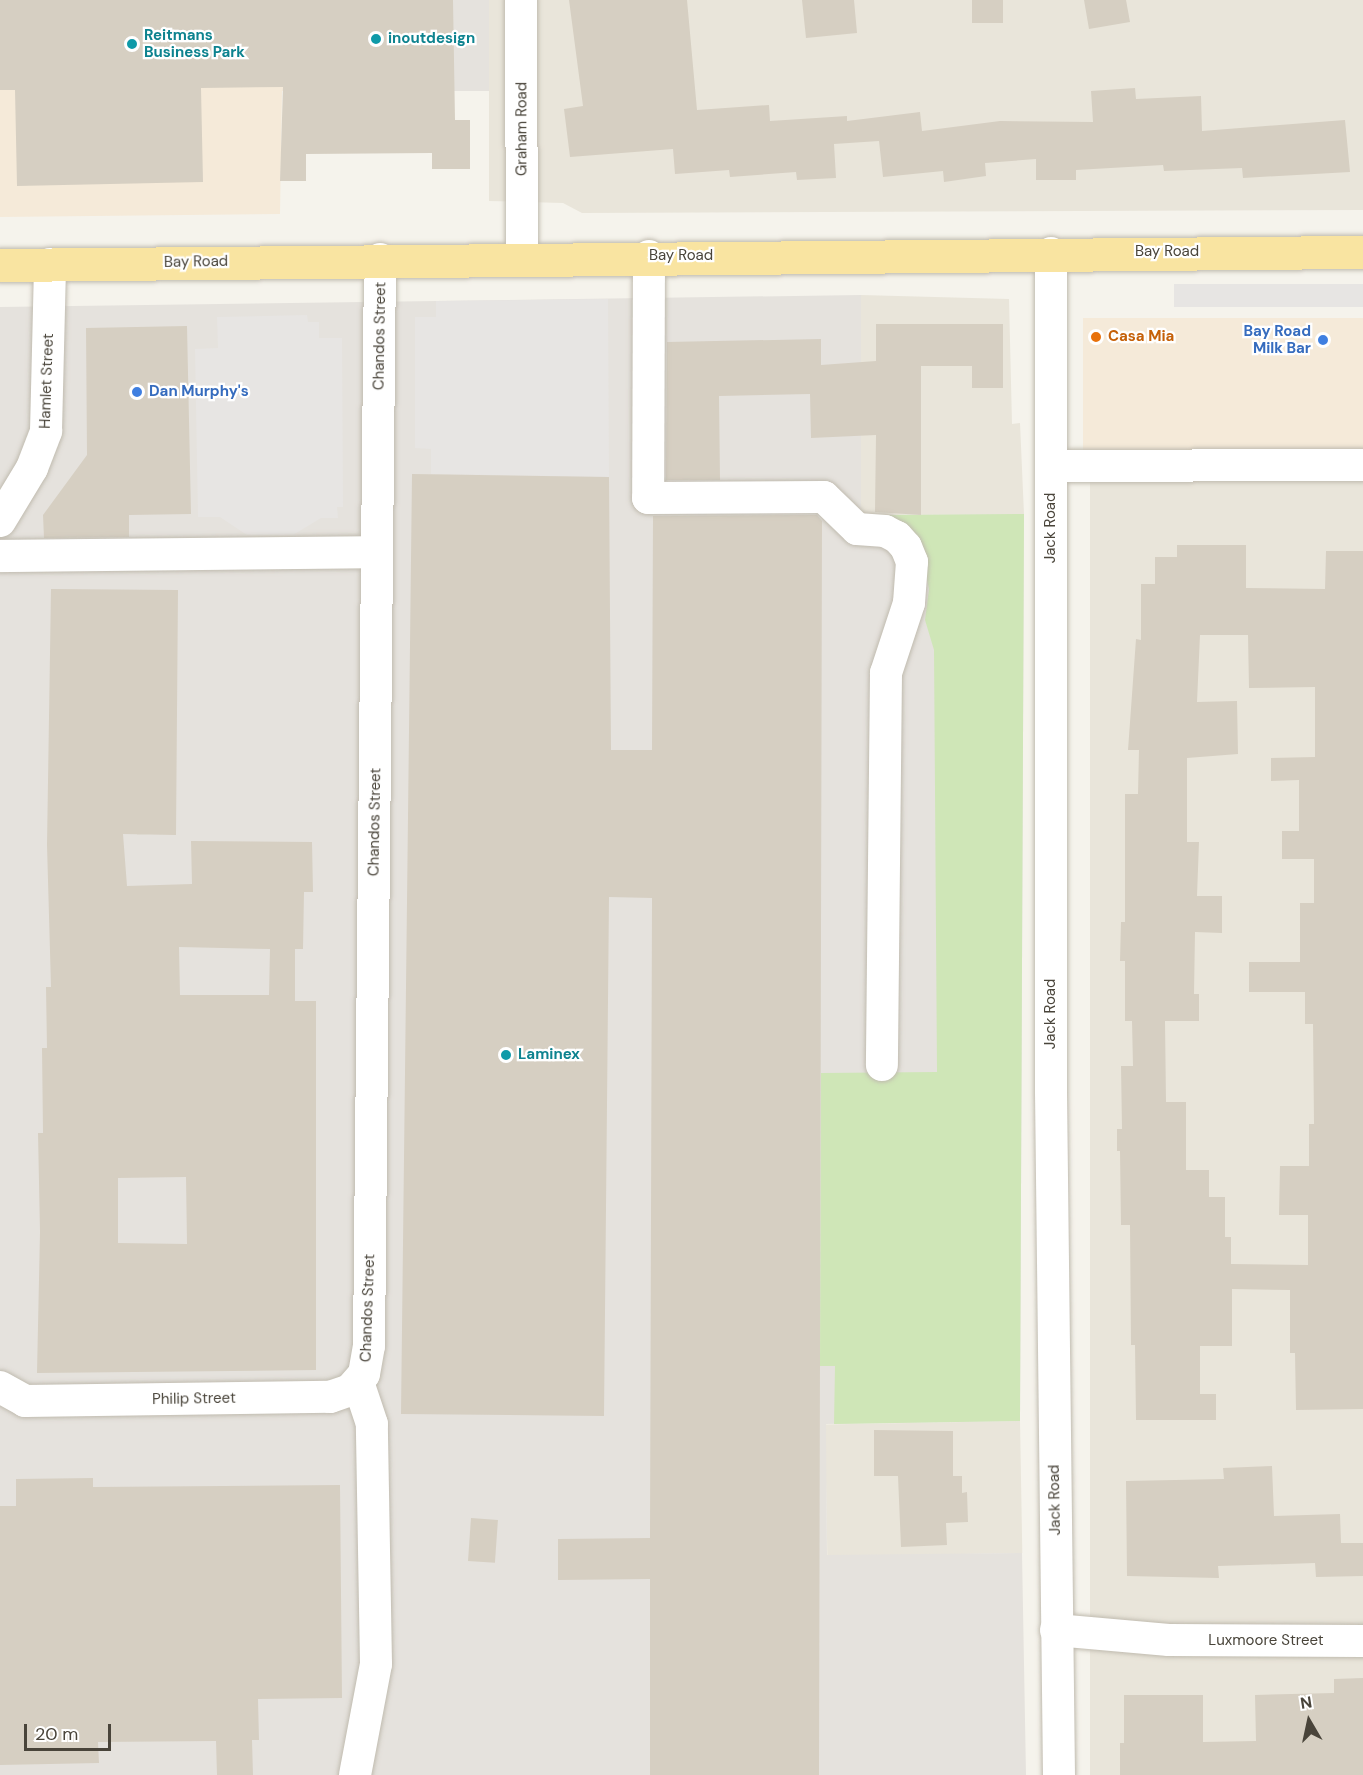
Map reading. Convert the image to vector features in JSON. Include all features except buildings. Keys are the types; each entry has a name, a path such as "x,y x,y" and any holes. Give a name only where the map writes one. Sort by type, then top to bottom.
{"main road":[{"name":"Bay Road","path":"0,265 522,257 1363,252"}],"street":[{"name":"Graham Road","path":"521,0 522,257"},
{"name":"Jack Road","path":"1051,253 1056,1640 1059,1775"},
{"path":"649,256 648,498 824,497 857,529 885,531 897,537 906,547 912,562 909,603 886,673 882,1065"},
{"name":"Chandos Street","path":"358,1382 369,1346 380,260"},
{"name":"Hamlet Street","path":"0,521 32,468 46,431 50,264"},
{"path":"1051,466 1363,465"},
{"path":"0,556 377,552"},
{"path":"355,1775 376,1664 372,1424 358,1382"},
{"name":"Philip Street","path":"13,1394 330,1397 358,1382"},
{"name":"Luxmoore Street","path":"1056,1640 1363,1641"}],"shaded area":[{"path":"0,0 308,91 282,91 280,214 0,217"},
{"name":"inoutdesign","path":"304,0 489,0 489,91 304,91"},
{"path":"489,0 1363,0 1363,210 582,213 563,203 489,201"},
{"path":"1174,284 1363,284 1363,307 1174,307"},
{"path":"861,295 1009,299 1012,424 1020,423 1024,514 860,515"},
{"path":"861,295 861,515 1024,514 1020,1421 826,1424 827,1555 1022,1553 1026,1775 0,1775 0,307"},
{"path":"608,299 609,477 431,474 431,449 415,448 415,317 436,317 436,301"},
{"path":"307,315 308,322 319,322 319,338 342,338 343,507 337,507 338,518 321,518 293,535 247,535 220,517 198,517 195,349 218,348 217,317"},
{"path":"1083,318 1363,318 1363,461 1083,461"},
{"path":"1090,477 1363,477 1363,1775 1090,1775"},
{"path":"1020,1421 1022,1553 827,1556 825,1424"}],"green space":[{"path":"1024,514 1020,1421 834,1424 835,1366 820,1366 821,1073 937,1072 934,650 925,620 929,589 919,543 910,528 881,515"}],"place":[{"name":"inoutdesign","path":"376,39"},
{"name":"Reitmans Business Park","path":"132,44"},
{"name":"Casa Mia","path":"1096,337"},
{"name":"Bay Road Milk Bar","path":"1323,340"},
{"name":"Dan Murphy's","path":"137,392"},
{"name":"Laminex","path":"506,1055"}]}
